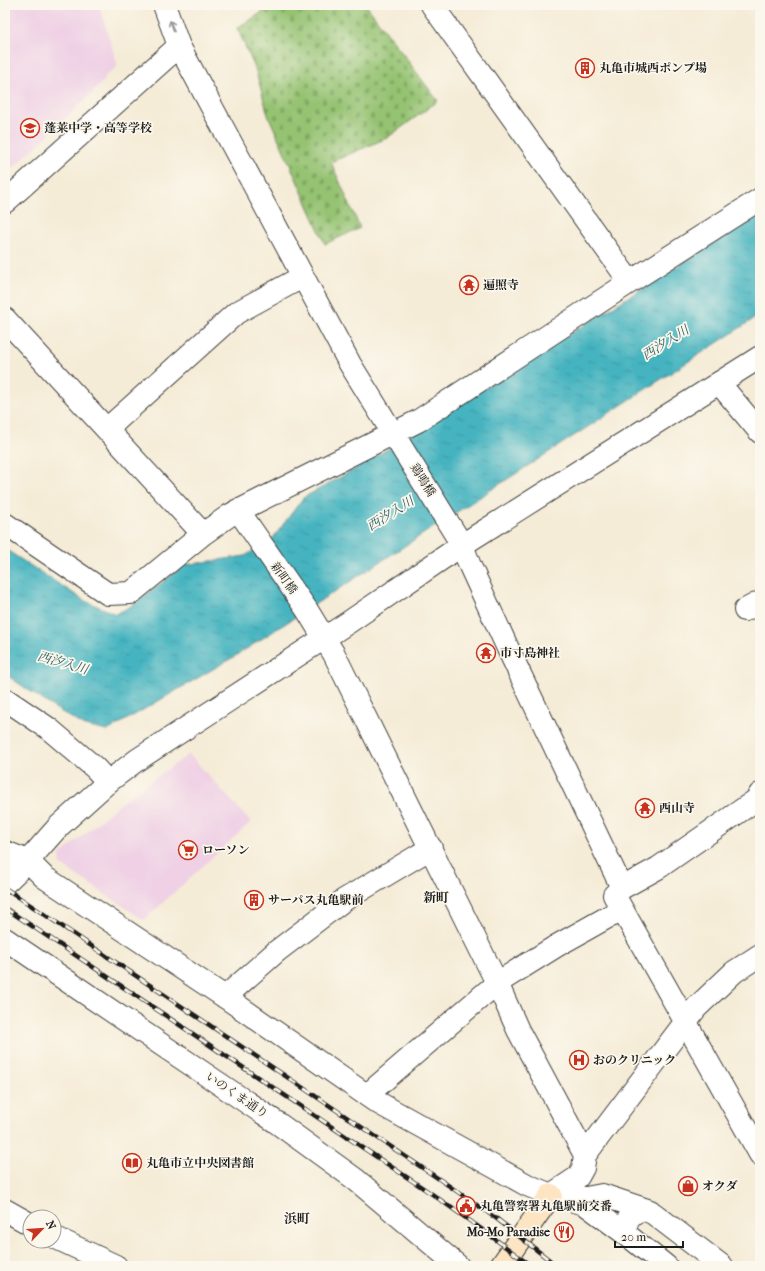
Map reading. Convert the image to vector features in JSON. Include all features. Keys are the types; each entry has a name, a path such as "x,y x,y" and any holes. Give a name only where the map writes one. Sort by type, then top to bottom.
{"main road":[{"path":"501,1266 551,1195"}],"street":[{"name":"鶏鳴橋","path":"164,5 179,46 350,364 457,536 510,653 622,888"},
{"path":"432,5 630,282"},
{"path":"5,202 179,46"},
{"path":"5,524 108,594 131,593 203,534 238,510 418,421 760,199"},
{"path":"107,429 236,313 302,277"},
{"path":"5,319 203,534"},
{"path":"5,883 28,861 58,827 108,782 137,760 324,638 457,536 719,383 760,357"},
{"path":"719,383 760,432"},
{"name":"新町橋","path":"238,510 261,546 307,610 334,654 497,982 518,1030 584,1155"},
{"path":"5,699 48,728 95,768 108,782"},
{"path":"760,794 756,800 658,868 622,888 614,895 760,1154"},
{"path":"225,997 277,951 344,900 431,848"},
{"path":"5,852 28,861 44,877 225,997 367,1096 527,1185 551,1195 584,1204 666,1266"},
{"path":"367,1096 497,982 558,945 608,917 623,911"},
{"name":"いのくま通り","path":"5,939 270,1117 355,1179 458,1266"},
{"path":"551,1195 578,1177 583,1168 584,1155 696,1008 734,972 760,955"},
{"path":"551,1195 586,1198 602,1196 650,1211 722,1266"},
{"path":"5,1210 22,1220"},
{"path":"627,1236 625,1229 630,1216 643,1210 650,1211"},
{"path":"62,1241 116,1266"}],"shaded area":[{"name":"蓬莱中学・高等学校","path":"5,5 99,5 118,66 104,77 105,80 5,176"},
{"path":"189,754 251,822 144,920 61,865 60,855 122,802"}],"green space":[{"path":"274,5 366,5 438,101 387,138 331,162 360,228 325,244 268,115 255,68 237,28"}],"water":[{"name":"西汐入川","path":"760,214 760,315 237,655 107,731 85,726 50,705 5,674 5,549 85,601 116,614 131,606 185,565 245,556 273,538 303,498 367,462"}],"railway":[{"path":"5,888 442,1181 497,1219 557,1266"},
{"path":"5,908 432,1194 531,1266"}],"place":[{"name":"丸亀市城西ポンプ場","path":"585,68"},
{"name":"蓬莱中学・高等学校","path":"30,128"},
{"name":"遍照寺","path":"469,285"},
{"name":"市寸島神社","path":"486,653"},
{"name":"西山寺","path":"645,808"},
{"name":"ローソン","path":"188,850"},
{"name":"サーパス丸亀駅前","path":"254,900"},
{"name":"おのクリニック","path":"579,1060"},
{"name":"丸亀市立中央図書館","path":"132,1163"},
{"name":"オクダ","path":"688,1186"},
{"name":"丸亀警察署丸亀駅前交番","path":"466,1206"},
{"name":"Mo-Mo Paradise","path":"564,1232"}],"district":[{"name":"新町","path":"436,897"},
{"name":"浜町","path":"297,1218"}]}
